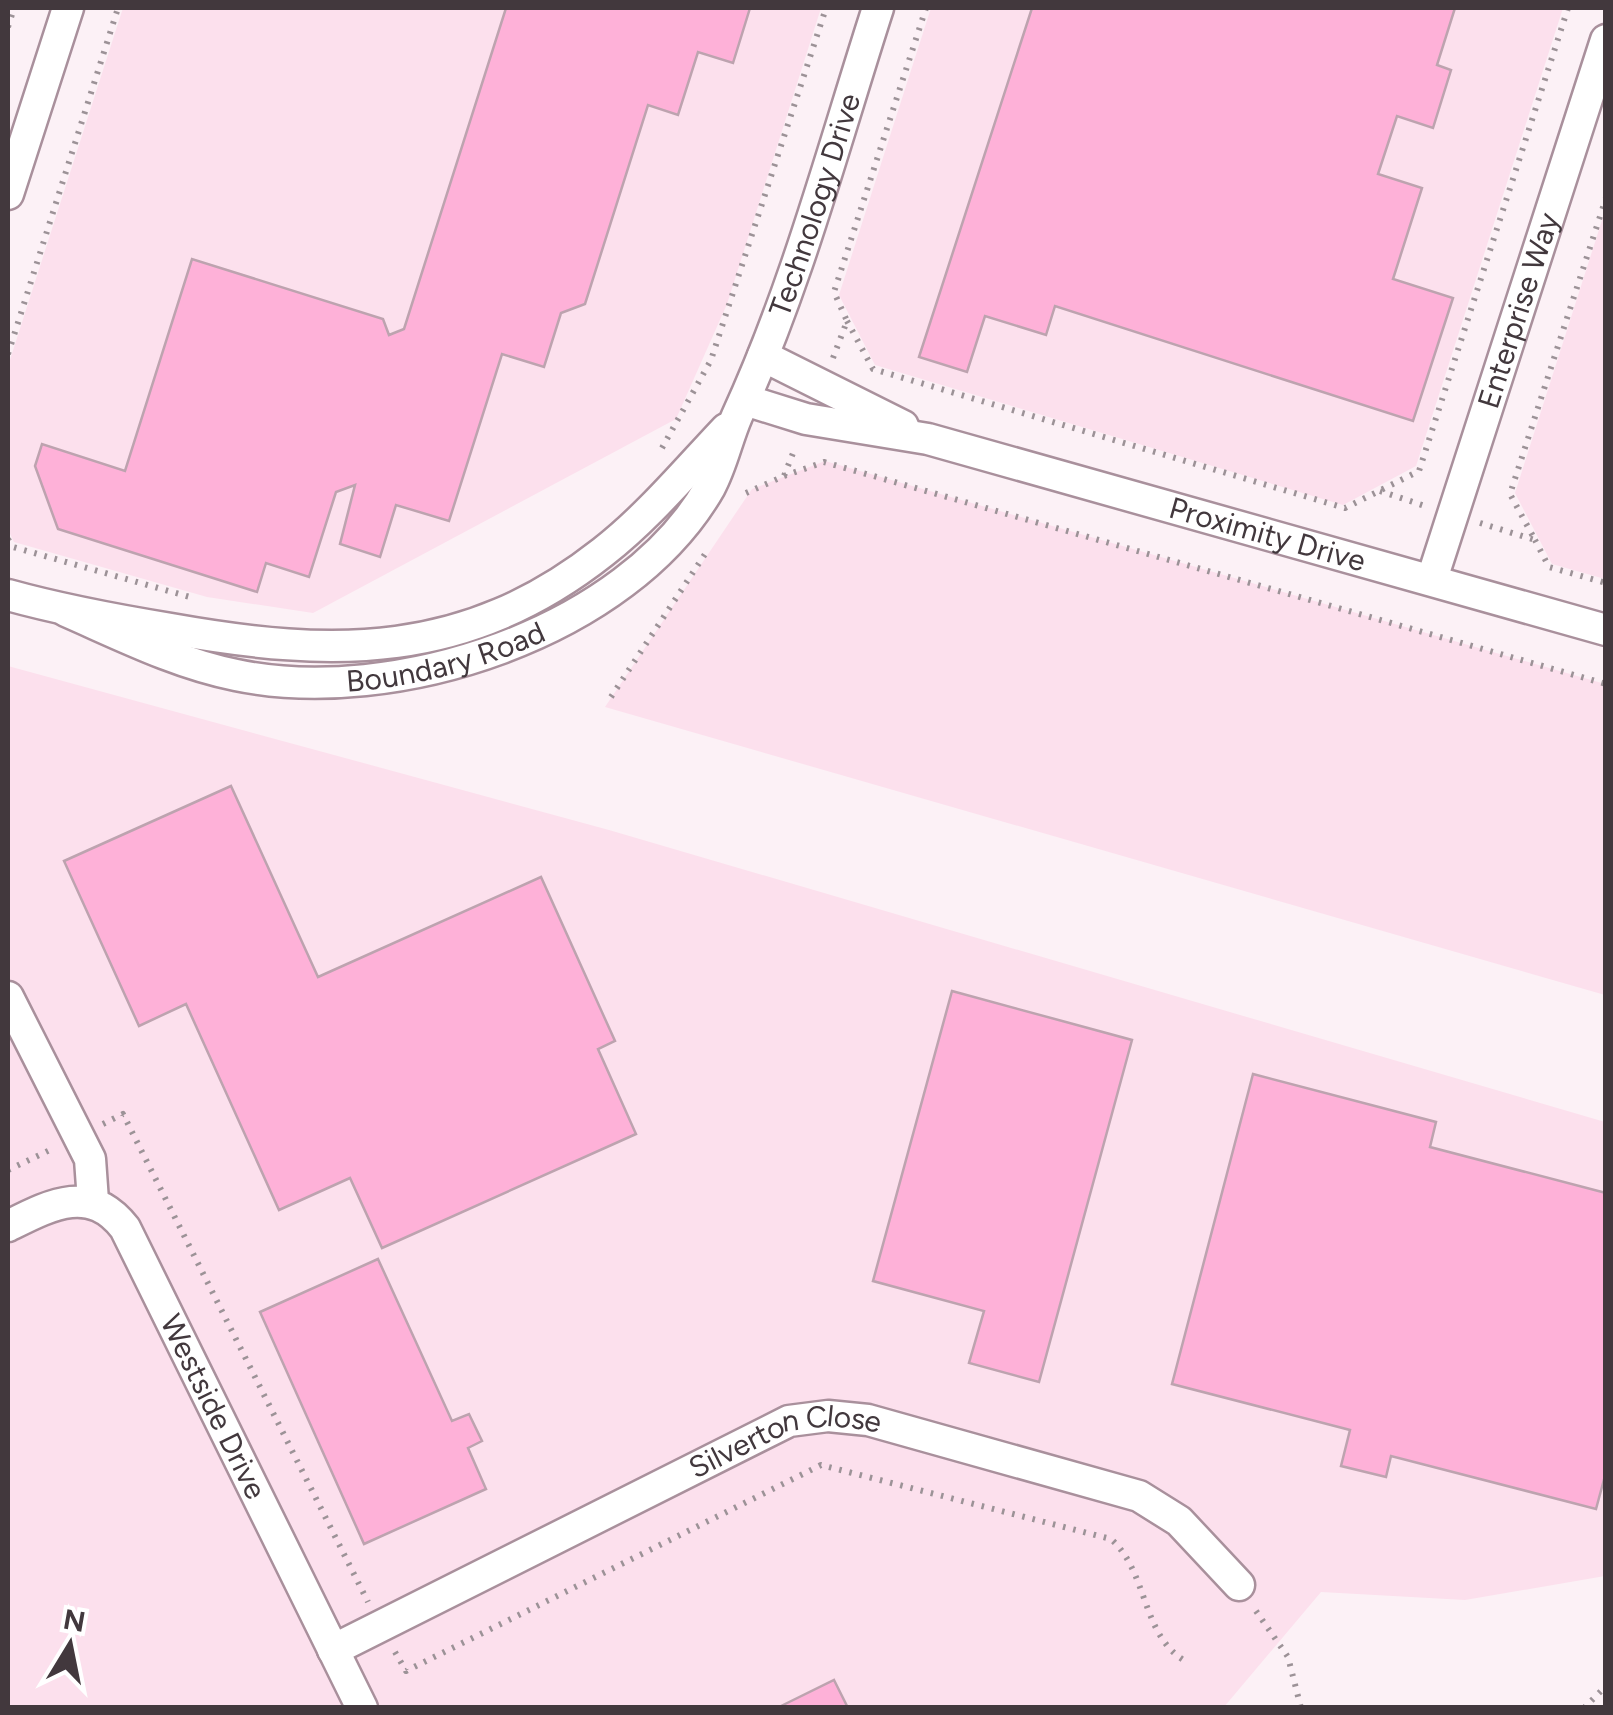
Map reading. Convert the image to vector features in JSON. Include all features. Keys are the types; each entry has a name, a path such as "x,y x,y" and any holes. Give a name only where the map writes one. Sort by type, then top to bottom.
{"street":[{"path":"8,194 68,8"},
{"name":"Technology Drive","path":"740,410 763,356 878,8"},
{"name":"Enterprise Way","path":"1432,579 1606,40"},
{"name":"Proximity Drive","path":"763,356 928,438"},
{"name":"Proximity Drive","path":"740,410 928,438 1606,630"},
{"name":"Boundary Road","path":"66,611 188,664 240,676 296,682 408,676 508,646 572,615 642,564 682,524 710,486 740,410"},
{"name":"Boundary Road","path":"8,596 66,611 300,648 395,644 444,633 492,617 549,590 604,552 740,410"},
{"path":"8,997 93,1170 93,1202 64,1201 8,1226"},
{"name":"Westside Drive","path":"93,1202 126,1228 362,1708"},
{"name":"Silverton Close","path":"332,1650 789,1421 828,1416 868,1420 1138,1496 1179,1521 1239,1585"}],"path":[{"path":"8,27 14,8"},
{"path":"8,354 118,8"},
{"path":"653,458 711,360 826,8"},
{"path":"926,8 834,292 872,369 1345,508 1419,471 1568,8"},
{"path":"1606,198 1510,494 1549,568 1606,584"},
{"path":"822,384 847,321"},
{"path":"784,476 806,419"},
{"path":"738,505 747,491 824,462 1606,684"},
{"path":"1379,491 1535,540"},
{"path":"682,524 709,548"},
{"path":"611,698 719,534"},
{"path":"8,539 13,547 204,600"},
{"path":"8,1170 123,1114 380,1627 406,1671 821,1464 1111,1539 1125,1551 1147,1597 1156,1631 1169,1652 1187,1662"},
{"path":"1239,1585 1288,1658 1301,1708"},
{"path":"1584,1708 1606,1686"}],"shaded area":[{"path":"123,8 821,8 727,304 676,419 313,613 207,597 14,542 8,530 8,366"},
{"path":"931,8 1563,8 1416,466 1343,505 875,365 839,295"},
{"path":"1605,211 1606,579 1552,564 1515,493"},
{"path":"825,461 1605,684 1605,995 605,707 752,489"},
{"path":"8,666 609,830 1605,1122 1605,1576 1465,1600 1321,1592 1224,1707 8,1707"}],"building":[{"path":"506,8 750,8 733,63 698,52 678,115 648,105 585,304 561,313 544,367 502,354 449,521 396,505 380,557 340,544 355,485 336,492 309,577 266,563 257,592 58,529 35,466 42,444 125,471 192,259 383,319 389,335 404,329"},
{"path":"1032,8 1455,8 1437,65 1451,70 1433,128 1397,116 1378,174 1422,188 1393,279 1453,298 1413,421 1055,306 1046,335 985,316 967,372 919,357"},
{"path":"231,786 318,977 541,877 615,1041 598,1049 636,1134 382,1248 350,1178 279,1210 186,1004 139,1026 64,861"},
{"path":"952,991 1132,1040 1039,1382 969,1363 984,1311 873,1281"},
{"path":"1253,1074 1436,1122 1430,1147 1606,1193 1606,1472 1596,1509 1391,1456 1386,1477 1341,1466 1350,1430 1172,1384"},
{"path":"378,1259 452,1421 469,1414 482,1441 468,1448 486,1489 364,1544 260,1312"},
{"path":"834,1680 848,1708 777,1708"}]}
